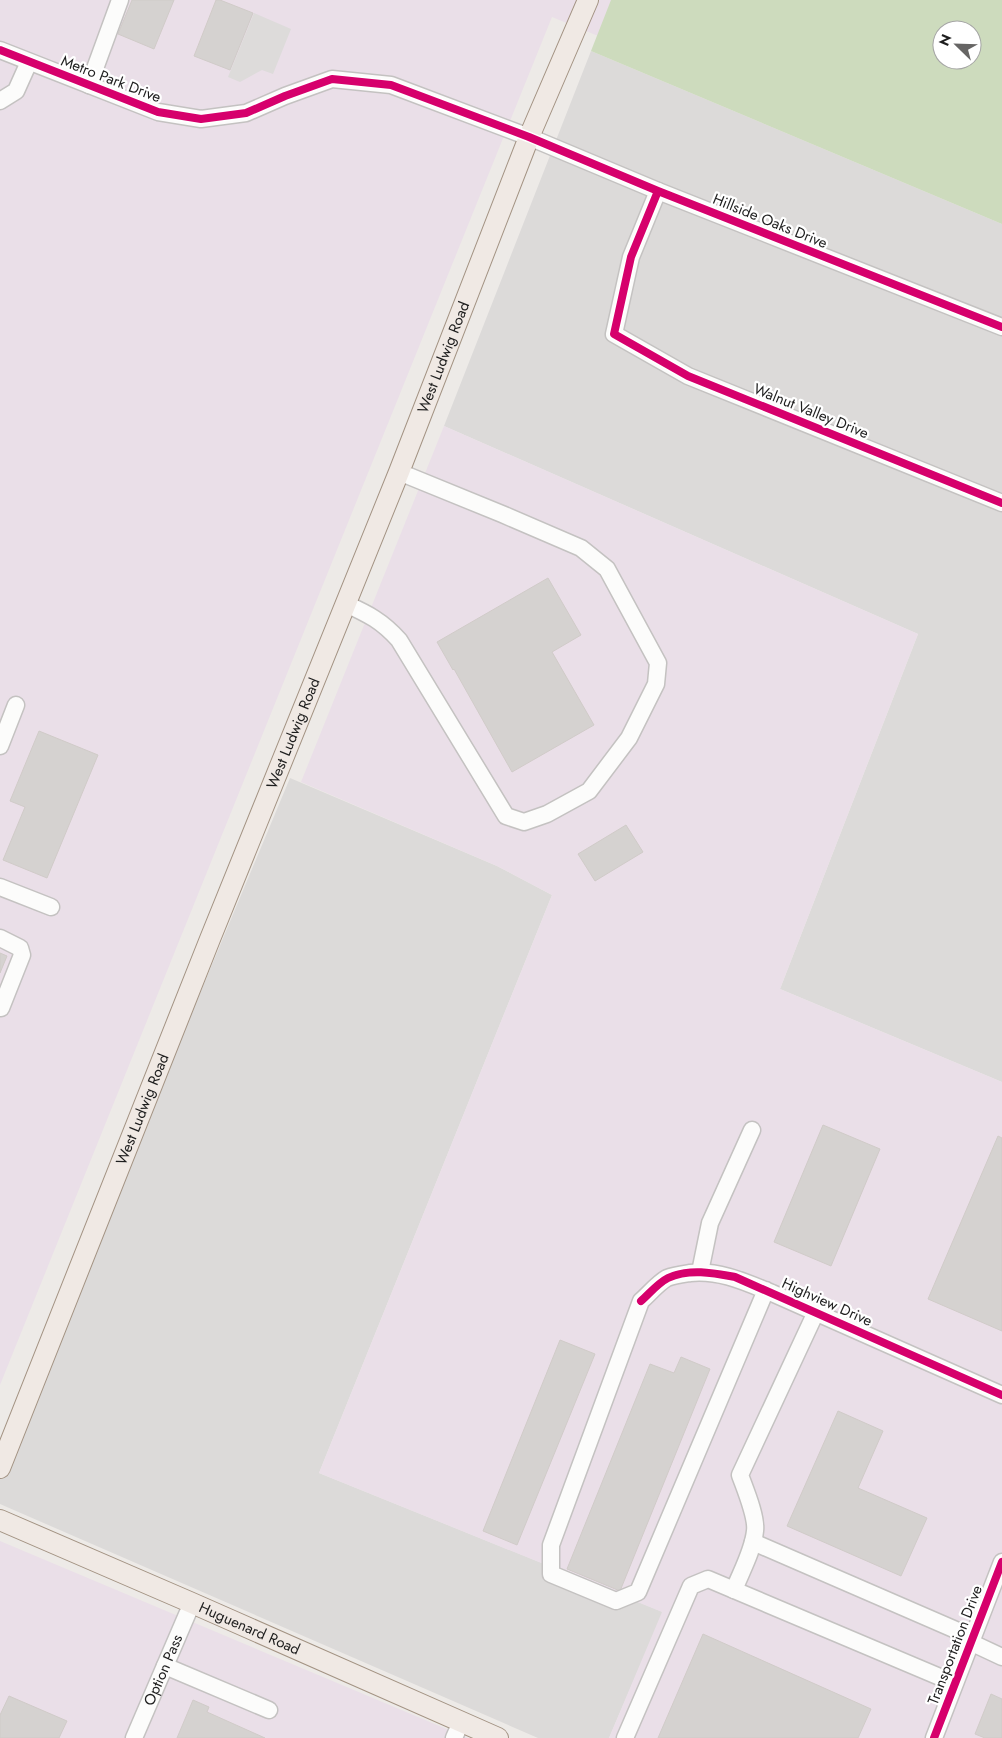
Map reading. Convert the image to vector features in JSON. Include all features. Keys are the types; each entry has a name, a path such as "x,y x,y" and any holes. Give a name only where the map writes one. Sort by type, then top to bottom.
{"main road":[{"name":"West Ludwig Road","path":"0,1468 210,939 399,472 529,137 588,0"},
{"name":"Huguenard Road","path":"0,1520 192,1603 458,1730 498,1738"}],"street":[{"path":"88,85 120,0"},
{"name":"Metro Park Drive","path":"0,50 158,112 201,119 246,113 332,79 391,84 529,137"},
{"path":"0,101 16,91 29,62"},
{"name":"Hillside Oaks Drive","path":"529,137 658,191 1002,327"},
{"name":"Walnut Valley Drive","path":"658,191 631,257 614,334 688,376 1002,503"},
{"path":"346,604 364,612 386,626 399,640 506,816 524,822 548,814 589,791 629,738 656,684 658,663 607,569 581,548 399,472"},
{"path":"0,746 16,706"},
{"path":"0,887 51,907"},
{"path":"0,938 20,948 22,955 1,1008"},
{"path":"700,1272 710,1223 752,1130"},
{"name":"Highview Drive","path":"766,1290 638,1592 616,1601 551,1574 551,1545 641,1301 667,1278 700,1272 735,1277 766,1290 816,1312 1002,1395"},
{"path":"734,1590 756,1530 750,1502 740,1475 816,1312"},
{"path":"752,1542 971,1640 1002,1657"},
{"name":"Transportation Drive","path":"934,1738 954,1682 1002,1562"},
{"path":"625,1738 691,1586 708,1579 954,1682"},
{"name":"Option Pass","path":"134,1738 192,1603"},
{"path":"165,1666 269,1710"}],"shaded area":[{"path":"0,0 1002,0 1002,202 552,17 0,1385"},
{"path":"254,13 291,29 273,74 262,70 240,82 228,77"},
{"path":"591,51 1002,224 1002,1082 780,989 918,634 444,426"},
{"path":"444,426 918,634 780,989 1002,1082 1002,1738 609,1738 662,1612 319,1473 552,895 497,866 301,782"},
{"path":"290,778 497,866 552,895 319,1473 663,1612 609,1738 538,1738 0,1504 0,1472"},
{"path":"0,1541 468,1738 0,1738"}],"green space":[{"path":"611,0 1002,0 1002,224 591,51"}],"building":[{"path":"132,0 174,0 154,49 118,34"},
{"path":"216,0 253,13 230,70 194,56"},
{"path":"548,578 581,635 552,652 594,725 512,772 437,642"},
{"path":"39,731 98,755 47,878 3,860 25,807 10,801"},
{"path":"626,825 643,852 595,881 578,854"},
{"path":"0,953 7,956 0,973"},
{"path":"823,1125 880,1149 831,1266 774,1242"},
{"path":"998,1136 1002,1138 1002,1331 928,1299"},
{"path":"560,1340 595,1354 517,1545 483,1531"},
{"path":"681,1357 710,1369 620,1591 567,1569 650,1364 674,1373"},
{"path":"838,1411 883,1431 858,1488 927,1518 901,1576 787,1526"},
{"path":"703,1634 871,1709 858,1738 658,1738"},
{"path":"991,1694 1002,1699 1002,1738 985,1738 975,1734"},
{"path":"9,1696 67,1721 59,1738 0,1738 0,1715"},
{"path":"193,1700 209,1707 207,1712 265,1738 177,1738"}],"cycle path":[{"path":"0,50 158,112 201,119 246,113 332,79 391,85 529,137 658,191 1002,327"},
{"path":"658,191 631,257 614,334 688,376 1002,503"},
{"path":"641,1301 661,1283 676,1275 702,1272 735,1277 1002,1395"},
{"path":"934,1738 1002,1562"}]}
